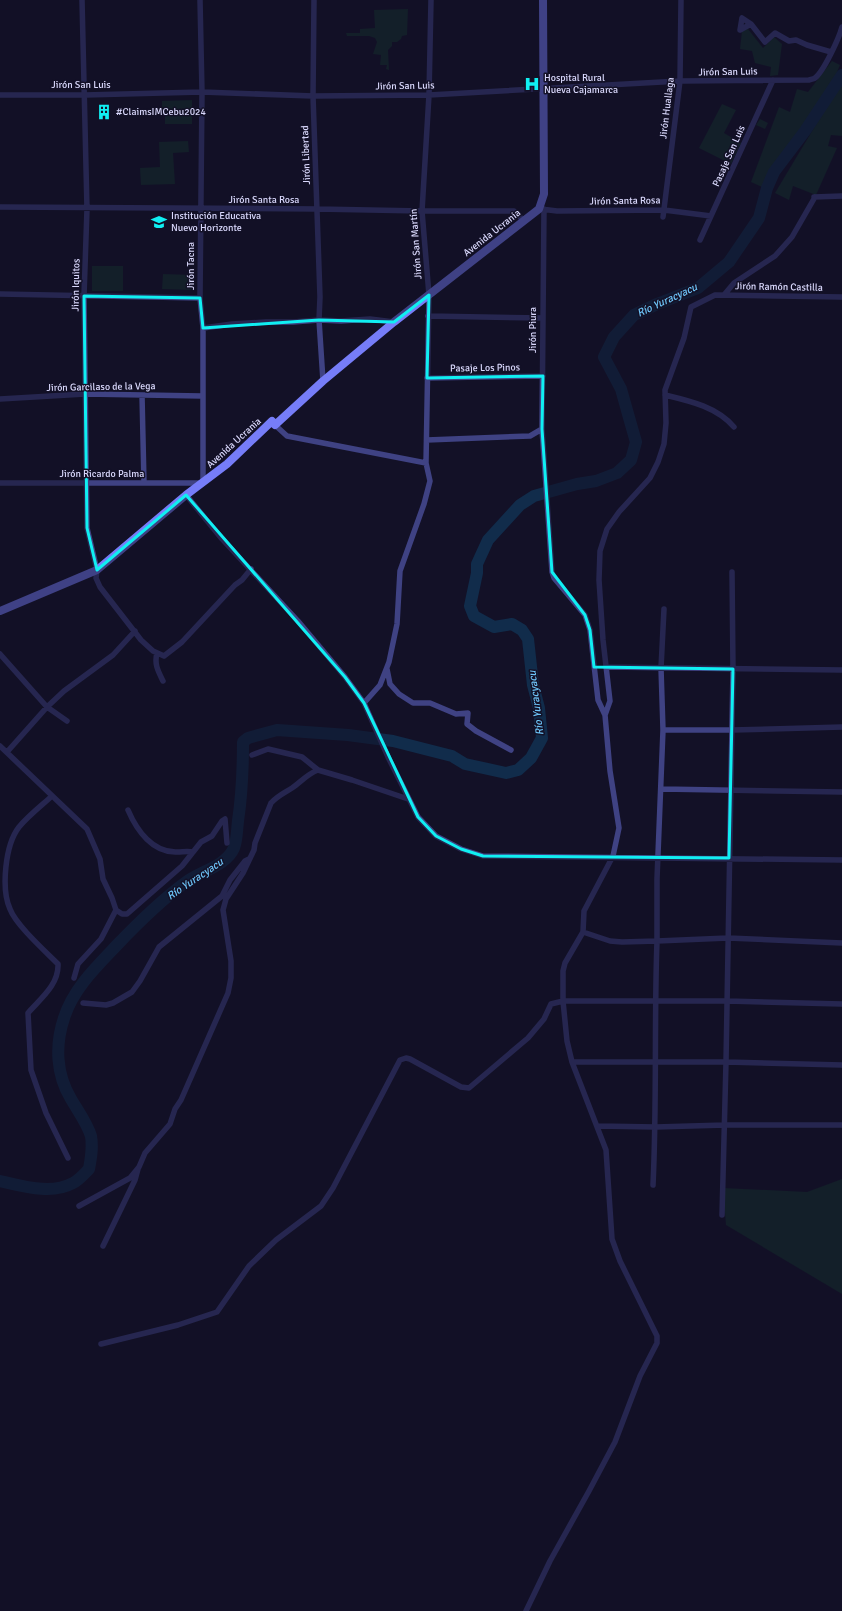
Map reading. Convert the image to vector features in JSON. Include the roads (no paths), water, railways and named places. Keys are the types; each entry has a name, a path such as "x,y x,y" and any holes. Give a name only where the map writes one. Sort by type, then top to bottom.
{"main road":[{"name":"Jirón Piura","path":"542,209 544,194 543,0"},
{"name":"Avenida Ucrania","path":"0,611 97,570 186,495 227,464 272,421 275,425 323,381 394,322 524,221 542,209"}],"street":[{"name":"Jirón Iquitos","path":"82,0 87,209 84,296 87,528 97,570 96,578 100,587 141,640 157,653"},
{"name":"Jirón Tacna","path":"200,0 202,92 200,298 203,328 203,483"},
{"name":"Jirón Libertad","path":"314,0 313,96 319,320 323,381"},
{"name":"Jirón San Martín","path":"364,703 380,685 387,668 397,624 400,571 424,504 430,481 426,463 429,295 422,211 429,95 430,0"},
{"name":"Jirón Huallaga","path":"663,217 680,81 681,0"},
{"path":"751,24 765,42 775,33 789,41 796,40 831,52 842,27"},
{"name":"Jirón San Luis","path":"0,95 85,95 202,92 313,96 429,95 680,81 810,80 815,78 831,52"},
{"name":"Pasaje San Luis","path":"700,240 773,80"},
{"path":"724,295 734,283 775,256 792,237 815,197 842,196"},
{"name":"Jirón Santa Rosa","path":"0,207 87,209 514,211 524,221"},
{"name":"Jirón Santa Rosa","path":"542,209 557,211 664,210 712,216"},
{"name":"Jirón Piura","path":"542,209 542,429 552,572 554,578 585,615 590,630 598,700 605,715"},
{"path":"0,294 200,298"},
{"name":"Jirón Ramón Castilla","path":"665,395 665,390 684,338 692,307 715,295 842,297"},
{"path":"428,316 543,318"},
{"path":"203,328 232,324 319,320 341,321 370,319 394,322"},
{"name":"Pasaje Los Pinos","path":"427,378 543,376"},
{"name":"Jirón Garcilaso de la Vega","path":"0,400 85,394 202,396"},
{"path":"142,394 144,483"},
{"path":"526,1611 550,1561 615,1442 640,1376 657,1343 657,1336 620,1261 612,1239 606,1150 572,1062 567,1041 563,1001 564,963 582,932 584,911 613,856 619,828 610,771 605,715 610,701 598,580 600,551 607,529 650,478 658,462 664,444 666,422 665,395 709,408 722,416 734,427"},
{"path":"275,425 287,436 426,463"},
{"path":"427,440 530,436 542,429"},
{"name":"Jirón Ricardo Palma","path":"0,483 203,483"},
{"path":"186,495 222,539 303,626 345,677 364,703 388,757 418,817 436,836 461,849 483,856 613,856 842,860"},
{"path":"163,681 155,659 157,653 164,656 182,642 251,569"},
{"path":"722,1215 732,730 732,572"},
{"path":"653,1185 656,1127 656,914 663,730 661,668 664,609"},
{"path":"7,752 47,707 64,691 113,655 135,632"},
{"path":"0,654 47,707 67,721"},
{"path":"606,667 842,670"},
{"path":"387,668 390,684 399,694 413,702 430,703 456,714 468,713 467,724 476,731 511,750"},
{"path":"663,730 842,727"},
{"path":"0,746 87,829 100,858 103,879 116,910 122,914 127,914 182,866 202,842 212,836 225,819 227,843"},
{"path":"252,755 268,749 302,757 318,770 408,799"},
{"path":"102,1246 135,1180 144,1153 170,1124 175,1109 181,1100 228,993 231,978 231,961 223,910 226,899 243,873 250,859 262,824 272,803 276,798 293,787 304,777 318,770"},
{"path":"661,789 842,792"},
{"path":"52,796 18,828 12,841 6,875 6,895 10,911 58,964 58,975 53,984 28,1013 31,1070 46,1113 68,1158"},
{"path":"128,810 133,821 145,838 152,844 165,850 177,852 186,850 193,852"},
{"path":"83,1003 106,1005 113,1003 132,992 140,981 159,947 222,896 230,880 245,861 250,859"},
{"path":"74,978 78,964 101,939 116,910"},
{"path":"582,932 610,941 622,942 728,938 842,943"},
{"path":"101,1344 178,1325 217,1312 249,1266 276,1240 321,1206 333,1188 400,1060 406,1058 410,1059 461,1087 469,1088 528,1038 544,1019 551,1004 563,1001 727,1001 842,1004"},
{"path":"572,1062 726,1062 842,1065"},
{"path":"597,1126 656,1127 725,1124 842,1125"},
{"path":"79,1206 130,1178 139,1167"}],"waterway":[{"name":"Río Yuracyacu","path":"0,1181 27,1187 46,1189 64,1187 75,1182 89,1169 92,1149 91,1136 62,1080 58,1059 61,1028 68,1007 73,997 86,979 141,920 186,882 213,868 230,854 234,848 237,834 242,782 243,742 248,738 277,730 348,735 393,741 452,756 465,764 506,773 518,770 531,758 542,738 539,708 533,685 528,639 522,630 512,624 494,627 474,616 470,606 477,573 477,564 488,540 520,505 534,496 577,484 596,481 617,473 631,460 636,442 621,389 604,357 614,337 634,315 698,288 729,262 759,218 767,188 774,172 805,131 842,75"}],"place":[{"name":"Hospital Rural Nueva Cajamarca","path":"532,84"},
{"name":"#ClaimsIMCebu2024","path":"104,112"},
{"name":"Institución Educativa Nuevo Horizonte","path":"159,222"}]}
